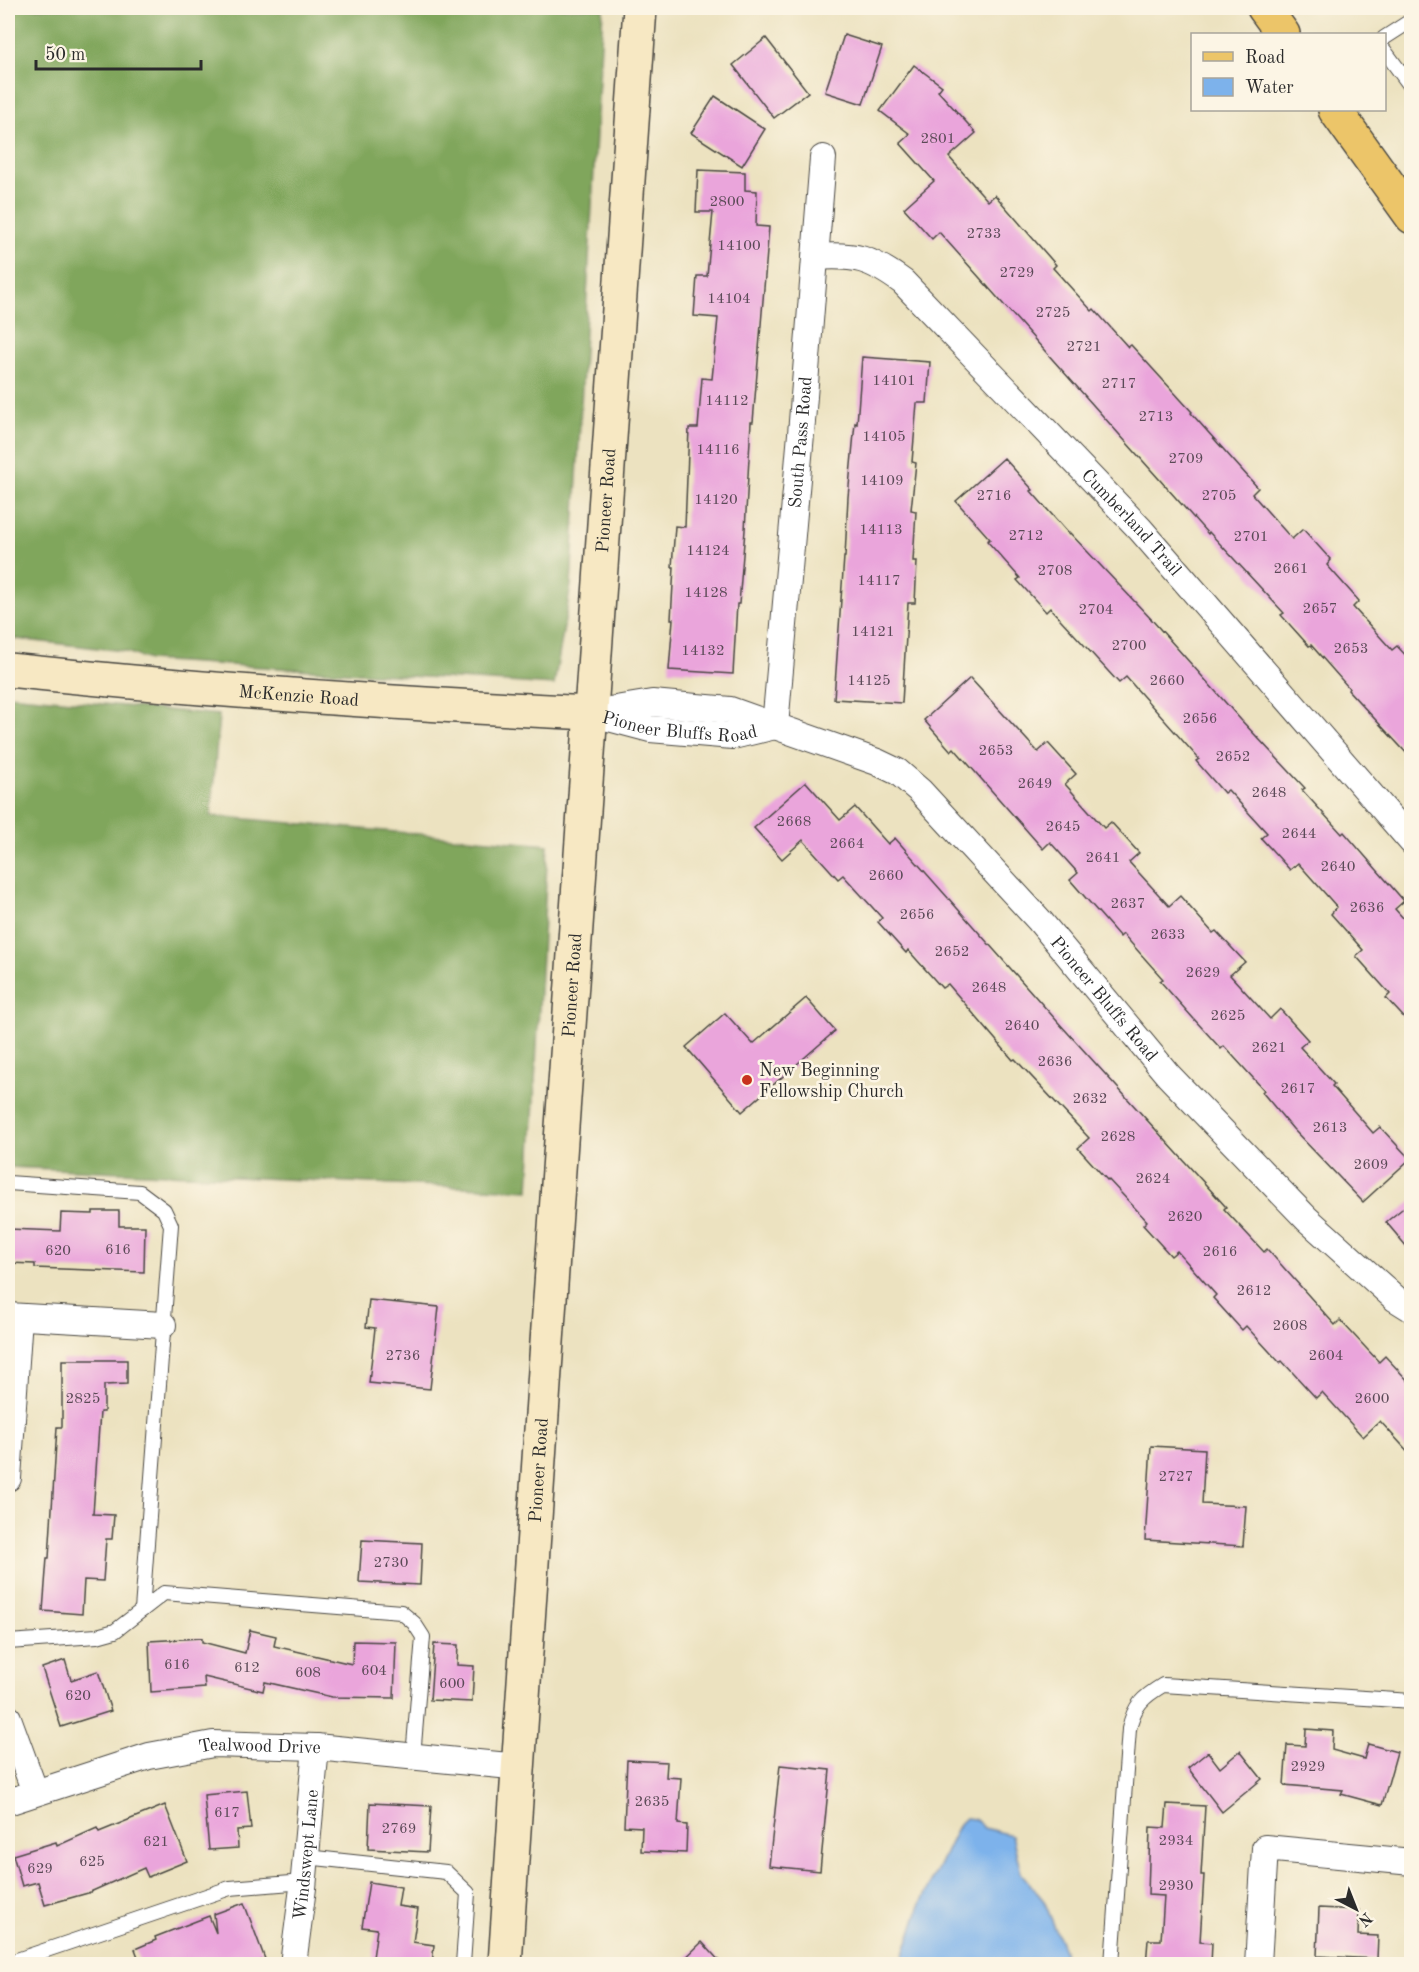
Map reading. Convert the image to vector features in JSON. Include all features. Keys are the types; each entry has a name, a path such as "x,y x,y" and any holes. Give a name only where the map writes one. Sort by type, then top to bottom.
{"main road":[{"name":"Pioneer Road","path":"505,1965 543,1385 640,8"},
{"path":"1264,8 1281,33"},
{"path":"1336,111 1412,217"},
{"name":"McKenzie Road","path":"8,670 161,686 591,713"}],"street":[{"name":"South Pass Road","path":"775,726 823,158"},
{"name":"Cumberland Trail","path":"815,257 836,255 861,258 883,268 903,282 1140,529 1412,842"},
{"name":"Pioneer Bluffs Road","path":"591,713 652,703 730,710 877,762 898,772 920,791 1039,921 1168,1075 1307,1219 1396,1299 1412,1309"},
{"path":"8,1478 13,1317 163,1325"},
{"path":"8,1718 35,1792"},
{"name":"Tealwood Drive","path":"8,1802 149,1756 213,1744 316,1747 519,1767"},
{"name":"Windswept Lane","path":"293,1965 305,1869 316,1747"},
{"path":"1258,1965 1265,1848 1412,1862"}],"lane":[{"path":"1386,37 1412,20"},
{"path":"1386,53 1412,88"},
{"path":"8,1183 140,1192 164,1210 171,1225 142,1610"},
{"path":"8,1642 97,1636 115,1631 164,1593 401,1612 414,1623 423,1637 413,1757"},
{"path":"1112,1965 1129,1729 1132,1715 1145,1696 1163,1685 1412,1701"},
{"path":"8,1963 230,1888 305,1869 446,1872 468,1893 463,1965"}],"green space":[{"path":"8,8 603,8 571,585 554,685 149,660 124,651 8,638"},
{"path":"8,695 219,715 211,816 548,845 529,1190 8,1167"}],"water":[{"path":"965,1818 975,1819 984,1828 1012,1835 1021,1873 1044,1901 1064,1950 1066,1964 901,1964 919,1908 959,1824"}],"building":[{"path":"844,35 882,47 863,104 825,92"},
{"path":"766,38 808,92 774,118 733,65"},
{"path":"914,65 942,86 938,91 976,133 949,157 988,201 995,195 1056,265 1053,268 1092,311 1094,309 1128,347 1131,345 1192,412 1258,488 1252,494 1292,539 1303,529 1331,560 1327,565 1359,601 1353,607 1392,650 1397,646 1412,662 1412,759 1348,690 1349,688 1311,645 1309,646 1281,615 1284,613 1209,532 1208,534 939,232 932,239 904,208 934,181 900,143 910,134 880,111"},
{"path":"715,96 765,129 742,166 691,133"},
{"path":"698,170 745,172 745,190 757,191 756,226 769,227 753,422 751,422 733,674 669,670 673,619 671,619 674,567 672,567 675,526 685,527 689,428 698,428 702,378 712,379 718,318 694,316 697,276 707,276 713,212 696,212"},
{"path":"862,357 930,362 927,403 917,403 912,462 916,463 911,510 916,511 913,561 917,561 915,603 908,603 902,703 834,699 848,497"},
{"path":"1004,458 1069,534 1152,620 1305,788 1302,790 1342,834 1344,832 1404,901 1395,909 1412,928 1412,1026 1386,998 1390,994 1356,956 1363,950 1331,914 1337,907 1298,863 1290,870 1261,838 1267,833 1228,790 1224,793 1196,761 1199,759 1126,677 1119,683 1050,608 1046,612 1017,580 1020,578 987,541 990,539 956,501"},
{"path":"970,678 1038,752 1048,743 1076,774 1065,784 1104,828 1111,822 1139,853 1129,862 1169,906 1180,896 1213,933 1216,931 1245,962 1230,975 1270,1019 1280,1009 1308,1040 1300,1047 1334,1084 1332,1086 1373,1133 1380,1127 1410,1159 1363,1202 1293,1129 1262,1092 1264,1090 1224,1046 1221,1049 1193,1018 1160,981 1163,979 1123,934 1120,937 1070,880 1078,873 1050,842 1043,849 954,748 951,751 924,720"},
{"path":"806,782 840,820 855,807 888,844 895,838 1264,1252 1267,1249 1335,1325 1340,1320 1379,1362 1385,1356 1412,1385 1412,1456 1380,1421 1363,1437 1322,1392 1316,1398 1246,1326 1242,1330 1213,1298 1216,1295 1177,1251 1171,1256 1143,1225 1147,1221 1078,1148 1089,1138 1015,1059 1013,1060 948,984 942,988 908,950 906,953 878,922 882,918 843,875 838,879 803,840 782,859 754,828"},
{"name":"New Beginning Fellowship Church","path":"806,998 835,1031 742,1112 686,1047 725,1013 753,1044"},
{"path":"1412,1201 1412,1253 1386,1222"},
{"path":"93,1211 119,1211 119,1226 145,1226 144,1272 35,1268 35,1264 8,1263 8,1229 60,1231 61,1213 93,1214"},
{"path":"369,1300 439,1307 430,1389 369,1383 375,1328 366,1327"},
{"path":"62,1360 127,1360 127,1384 104,1385 104,1412 100,1412 93,1514 114,1515 112,1539 106,1539 103,1581 84,1580 82,1614 43,1611 47,1558 49,1558 57,1427 62,1427"},
{"path":"1151,1446 1205,1449 1202,1504 1246,1506 1243,1546 1145,1540"},
{"path":"362,1540 422,1543 420,1585 359,1582"},
{"path":"250,1630 276,1636 274,1646 352,1664 353,1641 396,1642 394,1698 332,1697 265,1682 263,1691 204,1677 205,1688 151,1692 149,1641 202,1638 202,1642 245,1653"},
{"path":"434,1644 458,1645 457,1665 474,1666 472,1702 430,1700"},
{"path":"65,1660 71,1680 98,1671 111,1711 61,1727 42,1668"},
{"path":"1306,1729 1333,1731 1332,1750 1364,1759 1368,1744 1397,1752 1382,1805 1341,1794 1343,1790 1284,1785 1287,1745 1305,1746"},
{"path":"1240,1751 1262,1779 1222,1812 1188,1768 1208,1752 1220,1768"},
{"path":"627,1760 667,1762 666,1777 681,1778 678,1824 687,1825 686,1853 641,1851 642,1827 624,1826"},
{"path":"780,1765 830,1770 820,1871 769,1866"},
{"path":"247,1791 251,1829 237,1830 238,1848 209,1850 204,1795"},
{"path":"370,1803 431,1806 428,1852 368,1849"},
{"path":"1167,1804 1205,1806 1200,1942 1212,1943 1211,1965 1146,1965 1148,1940 1161,1940 1164,1896 1148,1895 1150,1827 1165,1828"},
{"path":"165,1805 187,1861 148,1877 144,1868 88,1893 45,1905 38,1882 22,1886 13,1855 56,1842 57,1846 97,1828 99,1832"},
{"path":"369,1882 401,1887 398,1906 418,1909 413,1942 434,1945 432,1965 372,1965 377,1929 362,1927"},
{"path":"244,1903 265,1959 250,1965 141,1965 135,1949 156,1940 155,1937 209,1916 216,1933 214,1914"},
{"path":"1319,1908 1359,1910 1358,1935 1378,1936 1377,1959 1317,1956"},
{"path":"702,1942 723,1965 678,1965"}],"place":[{"name":"New Beginning Fellowship Church","path":"747,1080"}]}
